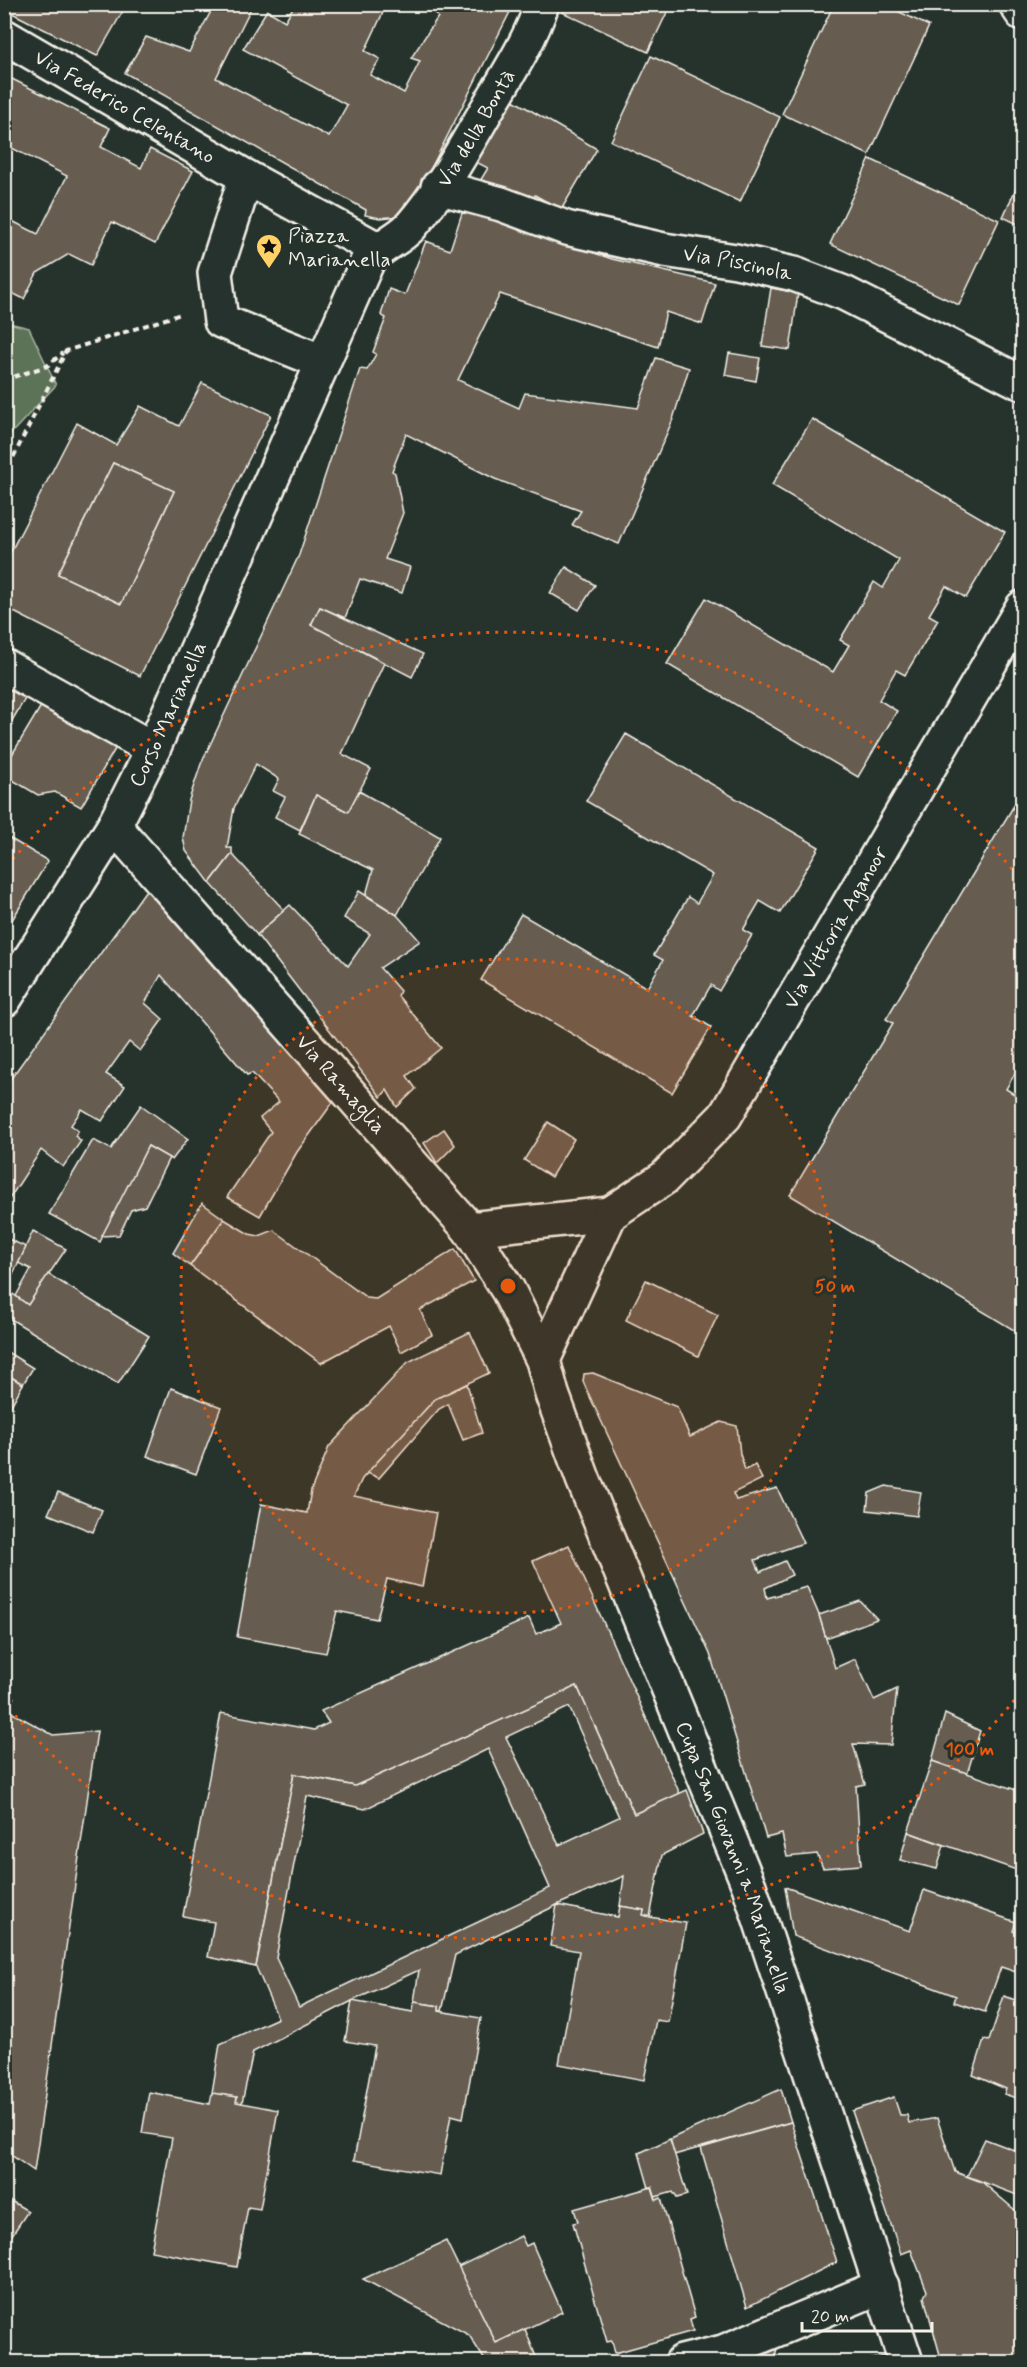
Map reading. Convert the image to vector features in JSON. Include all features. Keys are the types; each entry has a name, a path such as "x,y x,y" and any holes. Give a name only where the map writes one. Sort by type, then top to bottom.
{"street":[{"name":"Via della Bontà","path":"385,245 411,225 438,187 517,59 542,4"},
{"path":"1016,4 1023,13"},
{"name":"Via Federico Celentano","path":"4,36 246,177"},
{"path":"246,177 385,245 369,260 323,362 221,321 215,273 246,177"},
{"name":"Via Piscinola","path":"438,187 501,204 566,228 664,250 736,261 794,274 844,292 1023,383"},
{"name":"Corso Marianella","path":"4,1000 114,826 153,749 323,362"},
{"name":"Via Vittoria Aganoor","path":"469,1229 610,1214 664,1178 725,1116 1023,608"},
{"path":"4,666 153,749"},
{"name":"Via Ramaglia","path":"114,826 469,1229 508,1290 543,1360"},
{"path":"543,1360 610,1214"},
{"name":"Cupa San Giovanni a Marianella","path":"543,1360 552,1394 583,1479 748,1886 906,2362"},
{"path":"682,2362 723,2352 882,2286"}],"path":[{"path":"4,380 47,366 66,351 219,302"},
{"path":"4,476 66,351"}],"green space":[{"path":"5,322 29,328 56,385 5,440"}],"building":[{"path":"4,4 127,4 97,56 4,9"},
{"path":"215,4 253,4 216,78 329,137 347,105 243,49 267,10 285,21 295,4 387,4 365,51 380,59 370,75 404,93 420,61 411,58 438,17 434,12 439,4 514,4 410,210 400,216 380,218 365,215 366,210 125,73 146,37 189,52"},
{"path":"566,4 671,4 648,52 562,12"},
{"path":"834,4 883,4 929,26 869,155 782,114"},
{"path":"651,56 780,117 740,202 611,141"},
{"path":"4,75 110,128 101,147 141,168 150,149 193,171 155,244 112,222 91,265 69,254 37,273 24,299 4,289 4,217 38,234 67,176 4,144"},
{"path":"513,100 597,149 561,210 535,195 533,199 480,181 488,168 476,162"},
{"path":"870,159 999,220 959,305 830,244"},
{"path":"1022,175 1022,226 1003,217"},
{"path":"462,213 486,215 487,218 612,259 715,283 702,324 666,312 658,347 500,294 458,380 519,408 525,393 638,408 656,358 689,368 673,419 619,544 572,525 581,511 495,479 406,434 392,471 395,473 403,513 385,559 410,567 402,593 360,579 345,618 320,607 311,625 384,663 342,754 371,769 348,812 316,795 300,830 275,817 285,797 273,791 279,779 256,764 234,808 227,848 232,848 232,854 210,883 186,851 183,838 189,800 201,764 299,555 360,369 367,370 376,354 373,352 386,318 381,315 389,289 405,295 426,241 450,250"},
{"path":"771,288 798,293 790,350 762,346"},
{"path":"729,353 760,358 756,381 725,375"},
{"path":"202,383 271,415 140,676 4,607 4,565 77,423 116,445 140,406 179,426","holes":["113,463 174,491 121,604 58,574"]},
{"path":"812,419 1005,532 966,598 946,586 929,615 938,620 905,675 896,670 879,700 897,711 858,777 667,664 706,598 833,672 849,645 840,640 874,582 883,588 899,560 772,485"},
{"path":"113,463 174,491 121,604 58,574"},
{"path":"566,567 595,585 579,610 550,593"},
{"path":"320,607 423,654 412,677 311,625"},
{"path":"4,680 29,692 4,734"},
{"path":"44,701 118,744 81,807 55,792 38,795 4,775 4,768"},
{"path":"626,734 819,847 780,913 760,901 743,930 752,935 719,991 711,985 693,1016 711,1027 672,1093 481,980 521,914 647,988 663,960 654,955 688,897 697,903 713,875 586,801"},
{"path":"359,791 440,837 397,915 366,895 373,870 299,834 316,795 348,812"},
{"path":"1022,792 1022,1061 1006,1089 1022,1099 1022,1335 790,1195 893,1023 886,1019"},
{"path":"4,835 48,861 4,933"},
{"path":"232,854 284,910 257,935 210,883"},
{"path":"156,876 339,1094 297,1152 260,1216 227,1197 271,1132 260,1118 279,1102 252,1073 247,1075 161,975 145,1003 163,1019 140,1051 129,1042 106,1074 125,1086 102,1121 82,1109 71,1125 78,1131 75,1136 81,1141 63,1167 41,1150 4,1207 4,1088"},
{"path":"359,891 397,915 420,941 380,968 400,991 398,996 441,1048 407,1076 416,1089 397,1107 387,1090 381,1097 257,935 290,905 348,966 370,934 344,918"},
{"path":"141,1105 188,1139 172,1160 148,1146 100,1242 49,1214 93,1140 111,1149"},
{"path":"548,1122 574,1139 551,1177 524,1160"},
{"path":"444,1129 455,1145 437,1163 424,1143"},
{"path":"148,1146 169,1158 145,1206 131,1210 119,1235 102,1236"},
{"path":"202,1203 224,1219 190,1266 173,1253"},
{"path":"224,1219 249,1234 259,1236 274,1230 367,1298 376,1299 455,1249 474,1281 420,1310 432,1335 401,1352 389,1326 321,1363 190,1266"},
{"path":"33,1231 66,1249 28,1305 16,1296 31,1269 18,1263"},
{"path":"4,1237 26,1247 6,1289 28,1305 48,1274 149,1336 118,1384 4,1315"},
{"path":"646,1280 718,1315 698,1356 626,1320"},
{"path":"470,1332 489,1373 435,1399 362,1479 354,1496 436,1513 422,1587 387,1579 377,1619 337,1611 326,1653 237,1637 261,1504 307,1513 311,1490 329,1447 408,1362"},
{"path":"4,1350 33,1368 23,1384 4,1373"},
{"path":"4,1373 23,1384 4,1418"},
{"path":"593,1373 677,1407 690,1437 721,1422 737,1426 740,1454 745,1470 755,1465 762,1479 733,1493 736,1500 777,1488 803,1543 755,1560 760,1572 785,1561 792,1575 765,1588 767,1598 807,1587 819,1615 835,1668 855,1659 874,1700 897,1689 891,1745 853,1744 865,1784 856,1786 861,1865 823,1868 817,1854 787,1857 782,1834 766,1838 710,1654 583,1382 584,1374"},
{"path":"467,1384 482,1433 463,1440 448,1404 439,1409 379,1478 367,1473 435,1399"},
{"path":"171,1388 221,1407 196,1474 147,1456"},
{"path":"886,1486 921,1492 917,1516 867,1510 869,1493"},
{"path":"58,1492 102,1510 93,1532 48,1514"},
{"path":"569,1545 680,1794 634,1814 577,1686 355,1786 294,1774 256,1967 208,1957 214,1922 183,1916 221,1713 314,1730 329,1723 321,1711 529,1618 536,1634 561,1623 533,1561"},
{"path":"860,1601 877,1619 826,1638 819,1615"},
{"path":"577,1686 634,1814 687,1790 703,1834 662,1855 650,1917 643,1915 644,1910 620,1906 624,1876 557,1905 455,1955 442,2011 439,2011 439,2006 414,2002 419,1970 352,2001 253,2052 242,2103 236,2102 237,2097 212,2093 220,2044 278,2018 256,1967 294,1774 355,1786","holes":["569,1707 619,1817 559,1845 506,1737","488,1749 550,1888 299,2007 276,1958 307,1796 365,1809"]},
{"path":"4,1694 14,1698 7,1710 53,1735 97,1731 34,2171 4,2150"},
{"path":"945,1714 980,1731 967,1774 932,1761"},
{"path":"932,1761 1022,1792 1022,1872 908,1832"},
{"path":"908,1832 944,1845 937,1869 900,1860"},
{"path":"785,1887 910,1931 924,1890 1016,1922 1013,1931 1022,1935 1022,1974 1001,1967 985,2012 954,2002 956,1996 793,1936"},
{"path":"557,1905 618,1917 620,1906 644,1910 643,1915 650,1917 686,1923 668,2022 656,2020 644,2080 559,2064 579,1951 550,1946"},
{"path":"1004,1996 1022,2002 1022,2100 1004,2094 1006,2089 973,2075 984,2040 989,2041"},
{"path":"352,2001 413,2012 414,2002 439,2006 439,2011 481,2018 463,2118 451,2115 440,2175 354,2160 375,2046 345,2041"},
{"path":"781,2089 791,2122 674,2155 670,2139"},
{"path":"149,2092 210,2104 212,2093 237,2097 236,2102 278,2110 260,2209 248,2207 237,2267 151,2251 172,2138 142,2133"},
{"path":"894,2097 900,2115 907,2115 909,2123 937,2118 955,2172 982,2182 1022,2216 1022,2352 1011,2356 1013,2362 942,2362 924,2297 927,2291 911,2250 901,2254 852,2111"},
{"path":"791,2122 837,2262 747,2307 701,2148"},
{"path":"670,2139 687,2195 677,2198 673,2192 655,2197 652,2187 649,2188 639,2153"},
{"path":"985,2139 1022,2153 1022,2197 967,2176"},
{"path":"652,2187 656,2200 661,2198 695,2317 690,2319 693,2331 615,2353 612,2341 607,2342 573,2223 578,2222 574,2209"},
{"path":"4,2197 28,2211 4,2247"},
{"path":"521,2236 526,2246 532,2243 562,2312 496,2343 458,2267"},
{"path":"446,2241 496,2343 525,2329 538,2362 486,2362 469,2335 363,2279"},
{"path":"759,2347 777,2348 774,2362 697,2362"},
{"path":"885,2356 887,2362 861,2362"}],"place":[{"name":"Piazza Marianella","path":"269,270"}]}
